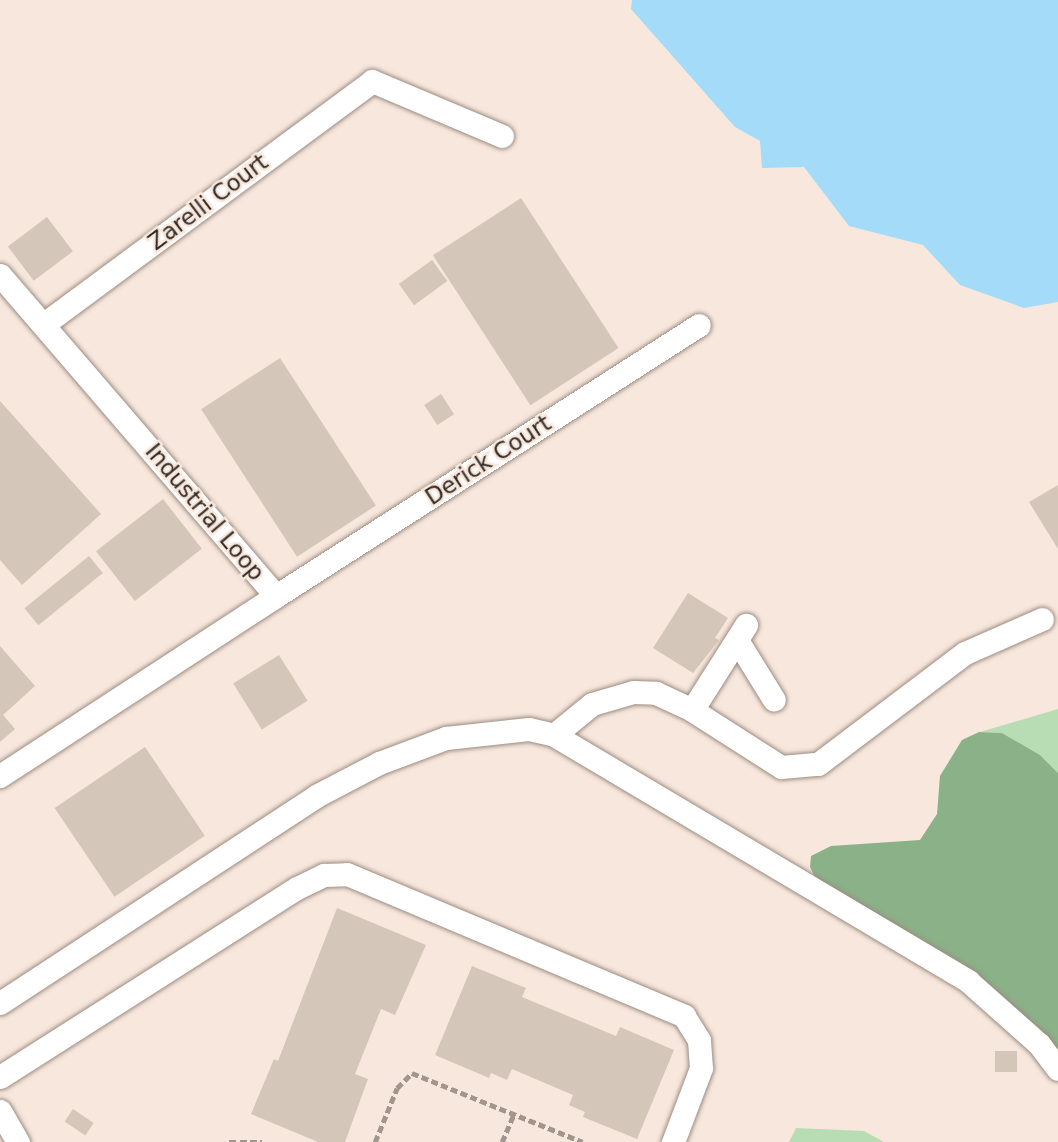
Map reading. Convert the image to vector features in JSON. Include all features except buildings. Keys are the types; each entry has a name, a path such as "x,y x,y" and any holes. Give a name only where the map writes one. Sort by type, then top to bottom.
{"street":[{"name":"Zarelli Court","path":"44,324 372,81 502,136"},
{"name":"Industrial Loop","path":"0,275 276,596 0,776"},
{"name":"Derick Court","path":"276,596 699,324"},
{"path":"554,735 592,704 633,692 656,693 692,710 781,767 818,764 965,653 1042,619"},
{"path":"692,710 742,633 774,700"},
{"path":"0,1003 316,796 379,762 417,746 464,735 528,729 554,735 968,981 1039,1044 1058,1069"},
{"path":"0,1077 297,888 324,875 347,874 684,1016 699,1040 701,1068 673,1142"},
{"path":"0,1111 18,1142"}],"path":[{"path":"375,1142 397,1088 408,1073 583,1142"},
{"path":"502,1142 514,1114"},
{"path":"229,1142 262,1142"}],"green space":[{"path":"1058,709 1058,773 1040,755 1002,733 980,732"},
{"path":"979,732 1002,733 1040,755 1058,773 1058,1050 1045,1036 815,877 810,867 811,856 831,846 920,840 937,814 940,776 962,740"},
{"path":"796,1128 864,1131 884,1142 789,1142"}],"water":[{"path":"632,0 1058,0 1058,302 1024,308 960,285 923,245 849,226 804,167 762,168 760,141 735,127 631,9"}]}
